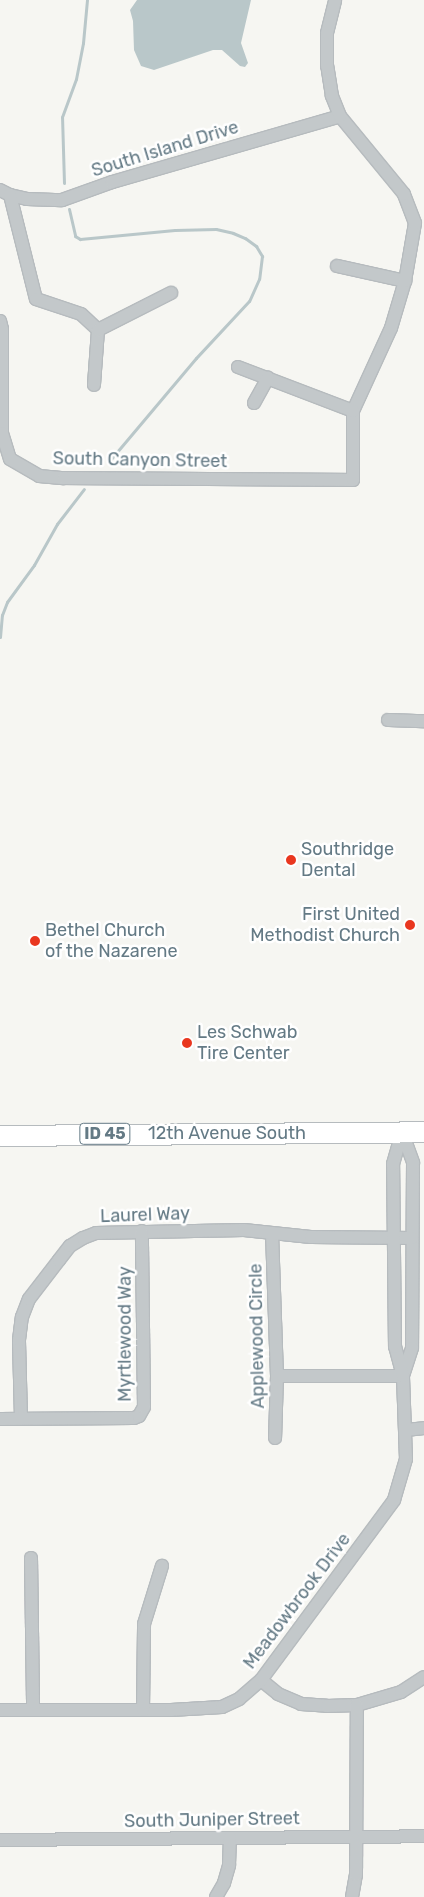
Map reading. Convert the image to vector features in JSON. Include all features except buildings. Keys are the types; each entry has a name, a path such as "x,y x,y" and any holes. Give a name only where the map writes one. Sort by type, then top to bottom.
{"main road":[{"name":"12th Avenue South","path":"0,1136 424,1132"}],"street":[{"path":"238,367 353,411 391,328 406,281 415,223 404,194 340,116 332,96 327,66 326,33 335,0"},
{"name":"South Island Drive","path":"5,192 27,199 62,200 112,182 340,116"},
{"path":"5,192 36,299 81,314 98,330"},
{"path":"337,266 406,281"},
{"path":"98,330 171,293"},
{"name":"South Canyon Street","path":"0,321 2,329 2,433 10,460 39,476 64,478 353,480 353,411"},
{"path":"94,385 98,330"},
{"path":"254,403 268,378"},
{"path":"388,720 424,721"},
{"name":"Meadowbrook Drive","path":"402,1132 413,1163 412,1348 403,1376"},
{"name":"Meadowbrook Drive","path":"0,1710 144,1710 222,1707 239,1699 261,1680 394,1500 406,1459 403,1376 395,1347 393,1164 402,1132"},
{"name":"Laurel Way","path":"21,1418 19,1340 22,1317 29,1299 70,1246 83,1238 96,1233 244,1230 312,1237 412,1238"},
{"name":"Myrtlewood Way","path":"0,1419 134,1418 139,1416 144,1407 142,1231"},
{"name":"Applewood Circle","path":"272,1233 277,1376 275,1438"},
{"path":"277,1376 403,1376"},
{"path":"406,1430 424,1428"},
{"path":"31,1558 33,1710"},
{"path":"144,1710 144,1624 162,1566"},
{"path":"261,1680 278,1694 301,1704 327,1706 357,1705 401,1692 424,1677"},
{"path":"352,1897 356,1875 357,1705"},
{"name":"South Juniper Street","path":"0,1840 424,1836"},
{"path":"216,1897 224,1883 229,1865 230,1838"}],"shaded area":[{"path":"137,0 251,0 241,43 248,63 245,67 240,66 222,50 213,50 154,70 141,66 134,50 133,21 130,10"}],"waterway":[{"path":"64,183 62,117 76,79 83,43 87,0"},
{"path":"69,209 75,236 80,239 175,230 216,229 245,238 256,246 262,256 259,279 249,301 196,358 110,460"},
{"path":"0,637 2,615 7,602 34,565 57,524 84,489"}],"place":[{"name":"Southridge Dental","path":"291,860"},
{"name":"First United Methodist Church","path":"410,925"},
{"name":"Bethel Church of the Nazarene","path":"35,941"},
{"name":"Les Schwab Tire Center","path":"187,1043"}]}
